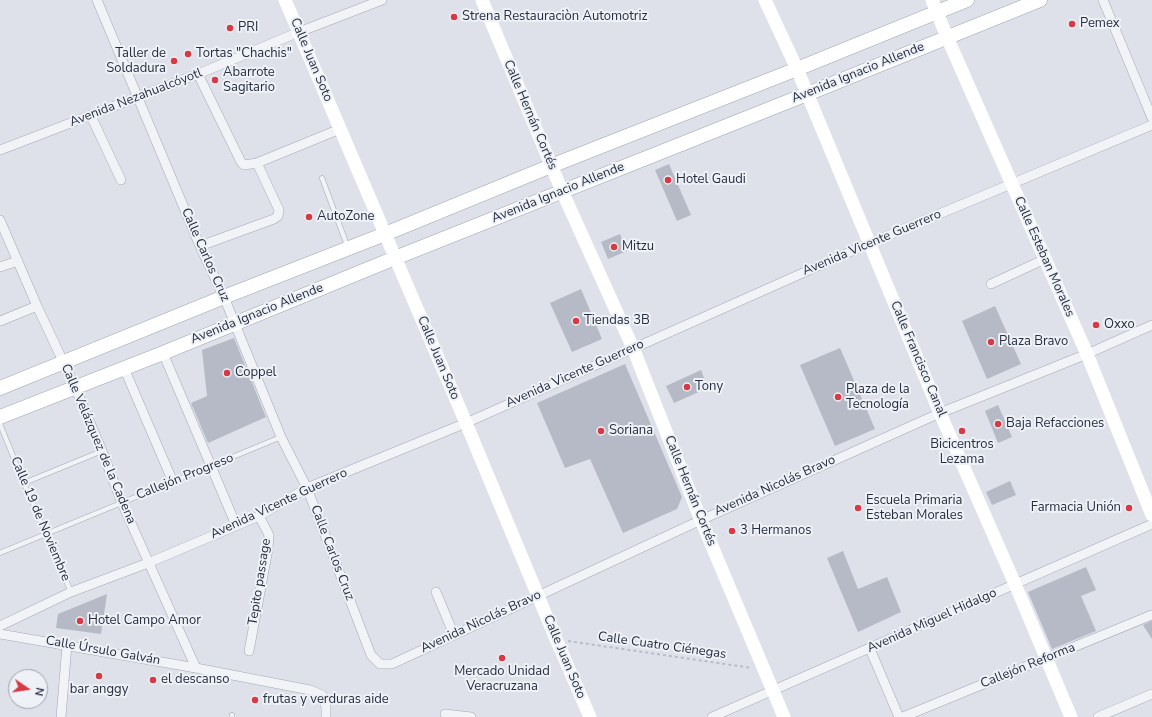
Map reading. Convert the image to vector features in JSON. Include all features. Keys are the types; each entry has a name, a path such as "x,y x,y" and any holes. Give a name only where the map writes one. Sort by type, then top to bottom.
{"main road":[{"name":"Calle Juan Soto","path":"285,0 590,717"},
{"name":"Calle Hernán Cortés","path":"482,0 562,192 633,348 701,520 784,717"},
{"name":"Calle Francisco Canal","path":"765,0 797,69 940,413 1015,584 1071,717"},
{"name":"Avenida Ignacio Allende","path":"0,388 551,166 797,69 935,6 967,0"},
{"name":"Avenida Ignacio Allende","path":"0,417 163,353 395,258 1040,0"},
{"name":"Calle Esteban Morales","path":"935,6 947,37 1087,354 1152,515"}],"street":[{"name":"Calle Carlos Cruz","path":"96,0 200,246 224,297 281,437 307,488 371,655 380,664"},
{"name":"Avenida Nezahualcóyotl","path":"0,150 138,98 299,32 382,0"},
{"path":"1103,0 1152,118"},
{"path":"198,74 241,162 244,165 257,163 340,129"},
{"path":"91,116 121,180"},
{"name":"Avenida Vicente Guerrero","path":"0,626 71,592 259,516 307,488 466,423 870,243 1152,125"},
{"path":"200,246 274,219 278,216 279,210 257,163"},
{"name":"Calle Velázquez de la Cadena","path":"0,220 37,306 75,387 122,503 196,668"},
{"path":"991,284 1045,259"},
{"path":"0,267 18,261"},
{"path":"0,321 37,306"},
{"name":"Avenida Nicolás Bravo","path":"380,664 392,664 701,520 940,413 1087,354 1152,325"},
{"path":"163,353 236,525"},
{"path":"124,368 173,482"},
{"name":"Tepito passage","path":"249,651 268,549 269,535 259,516"},
{"name":"Avenida Miguel Hidalgo","path":"712,717 1152,524"},
{"path":"436,592 454,635"},
{"name":"Callejón Reforma","path":"903,717 1152,615"},
{"name":"Calle Úrsulo Galván","path":"0,634 196,668 310,690 322,695 326,707 326,717"},
{"path":"61,717 67,645"},
{"path":"870,649 899,717"},
{"path":"1098,717 1152,694"},
{"path":"1120,708 1124,717"},
{"path":"445,714 471,717"}],"lane":[{"path":"322,178 348,248"},
{"name":"Calle 19 de Noviembre","path":"0,424 71,592"},
{"name":"Callejón Progreso","path":"0,553 281,437"},
{"path":"24,483 102,451"}],"path":[{"name":"Calle Cuatro Ciénegas","path":"556,639 765,670"}],"building":[{"path":"669,164 691,215 677,221 655,170"},
{"name":"Mitzu","path":"620,234 627,251 608,259 601,242"},
{"name":"Tiendas 3B","path":"581,289 602,339 572,352 550,303"},
{"name":"Plaza Bravo","path":"995,306 1021,364 987,379 962,321"},
{"name":"Coppel","path":"234,338 266,417 208,443 191,403 207,396 202,350"},
{"name":"Plaza de la Tecnología","path":"840,348 875,429 835,446 800,365"},
{"name":"Soriana","path":"625,364 682,497 677,509 623,533 590,459 565,468 537,403"},
{"name":"Tony","path":"701,370 708,388 674,403 666,386"},
{"name":"Baja Refacciones","path":"998,405 1012,437 998,443 985,411"},
{"path":"1010,481 1016,495 992,505 986,492"},
{"path":"843,551 858,589 887,577 901,612 858,632 827,558"},
{"path":"1086,567 1096,590 1081,596 1096,631 1052,649 1028,592"},
{"name":"Hotel Campo Amor","path":"107,594 101,634 56,628 58,614"},
{"path":"1152,621 1152,639 1143,625"}],"place":[{"name":"Strena Restauraciòn Automotriz","path":"454,17"},
{"name":"Pemex","path":"1072,24"},
{"name":"PRI","path":"230,28"},
{"name":"Tortas \"Chachis\"","path":"188,54"},
{"name":"Taller de Soldadura","path":"174,61"},
{"name":"Abarrote Sagitario","path":"215,80"},
{"name":"Hotel Gaudi","path":"668,180"},
{"name":"AutoZone","path":"309,217"},
{"name":"Mitzu","path":"614,247"},
{"name":"Tiendas 3B","path":"576,321"},
{"name":"Oxxo","path":"1096,325"},
{"name":"Plaza Bravo","path":"991,342"},
{"name":"Coppel","path":"227,373"},
{"name":"Tony","path":"687,387"},
{"name":"Plaza de la Tecnología","path":"838,397"},
{"name":"Baja Refacciones","path":"998,424"},
{"name":"Soriana","path":"601,431"},
{"name":"Bicicentros Lezama","path":"962,431"},
{"name":"Escuela Primaria Esteban Morales","path":"858,508"},
{"name":"Farmacia Unión","path":"1129,508"},
{"name":"3 Hermanos","path":"732,531"},
{"name":"Hotel Campo Amor","path":"80,621"},
{"name":"Mercado Unidad Veracruzana","path":"502,658"},
{"name":"bar anggy","path":"99,676"},
{"name":"el descanso","path":"153,680"},
{"name":"frutas y verduras aide","path":"255,700"}]}
